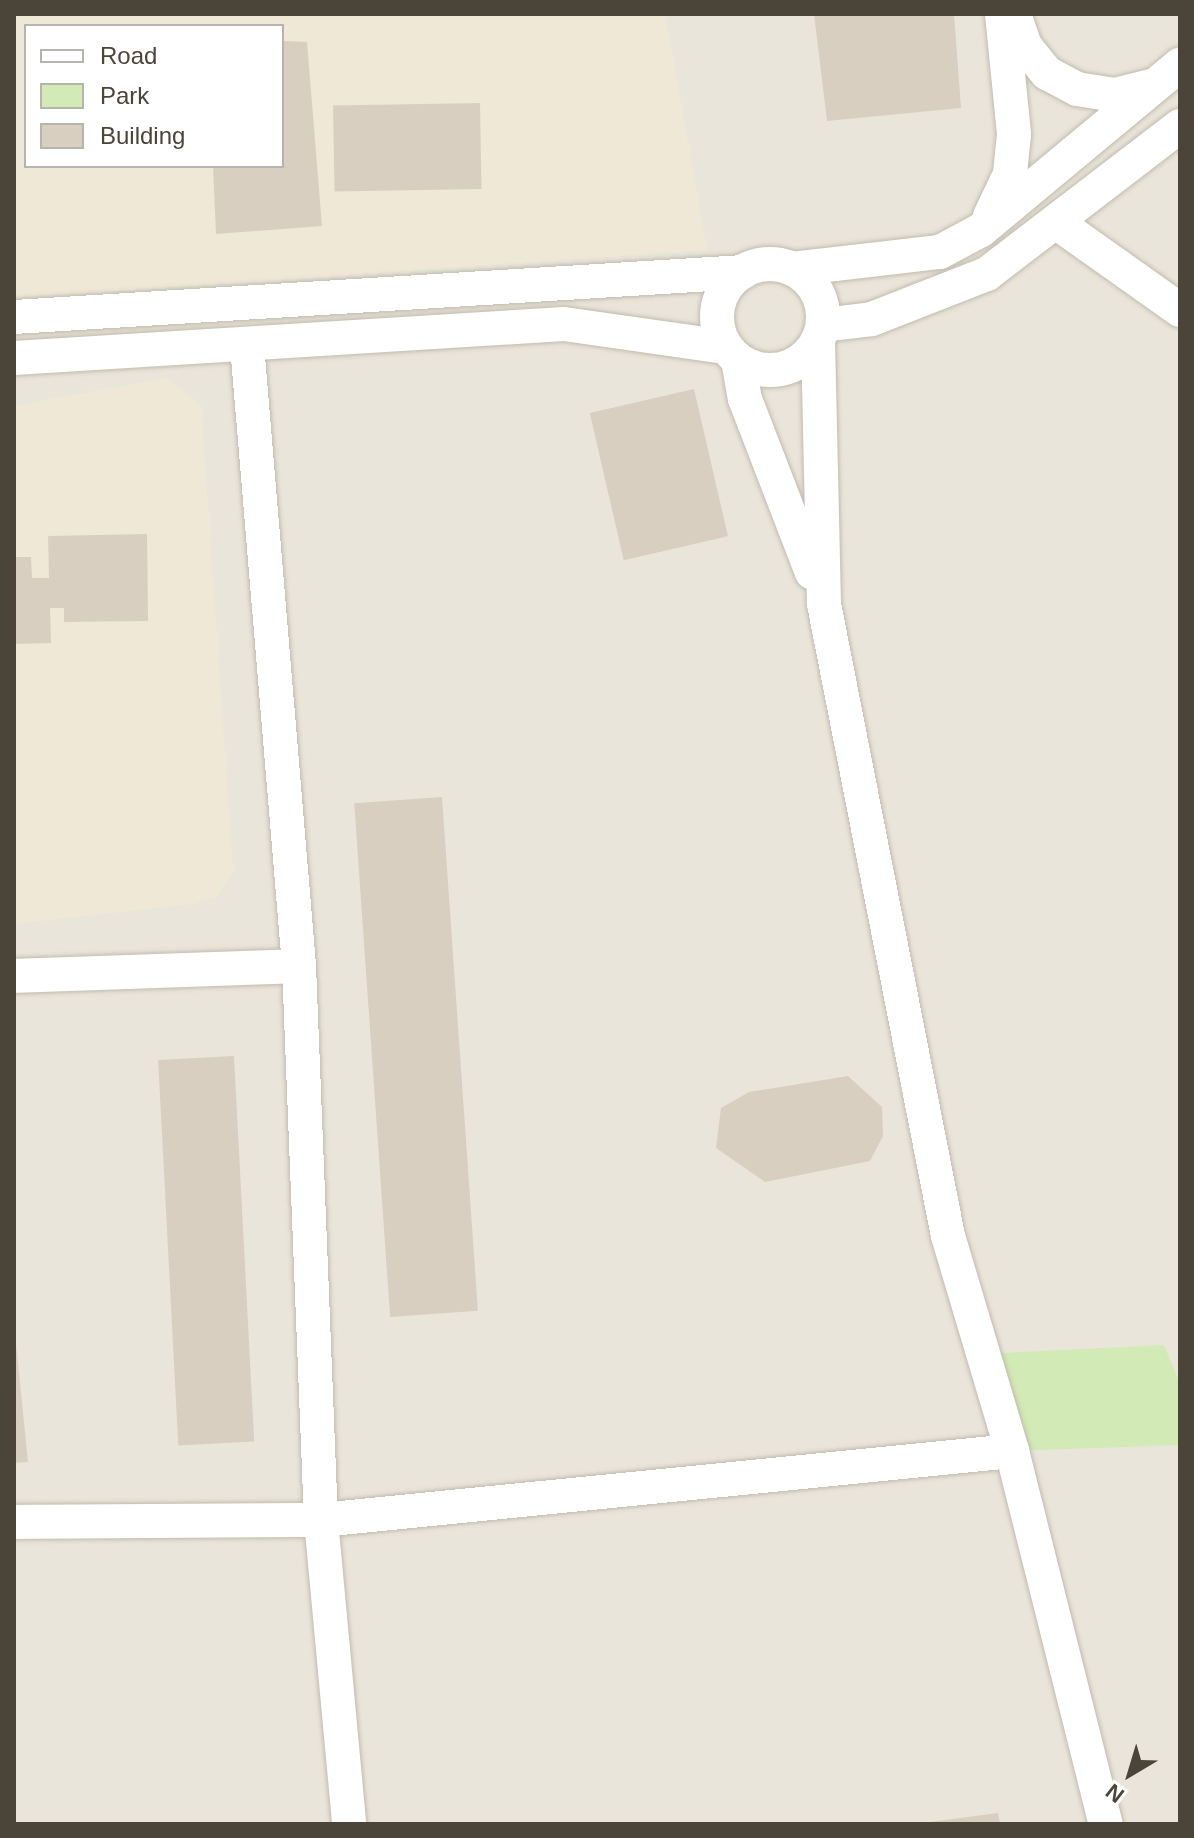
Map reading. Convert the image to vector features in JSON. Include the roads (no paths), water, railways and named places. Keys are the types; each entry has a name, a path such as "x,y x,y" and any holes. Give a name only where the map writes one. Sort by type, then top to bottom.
{"street":[{"path":"981,230 1012,161 1002,14"},
{"path":"1014,14 1025,46 1047,73 1077,89 1115,95 1168,75"},
{"path":"14,317 792,269 940,252 981,230 1168,75"},
{"path":"14,358 564,324 732,353 773,370 806,357 820,332 936,298 987,274 1060,225 1180,126"},
{"path":"1060,225 1180,310"},
{"path":"792,269 816,291 820,332 824,604"},
{"path":"743,272 717,313 745,399 824,604 948,1236 1012,1451 1106,1824"},
{"path":"247,345 299,966 321,1520 349,1824"},
{"path":"14,976 299,966"},
{"path":"14,1522 321,1520 1012,1451"}]}
